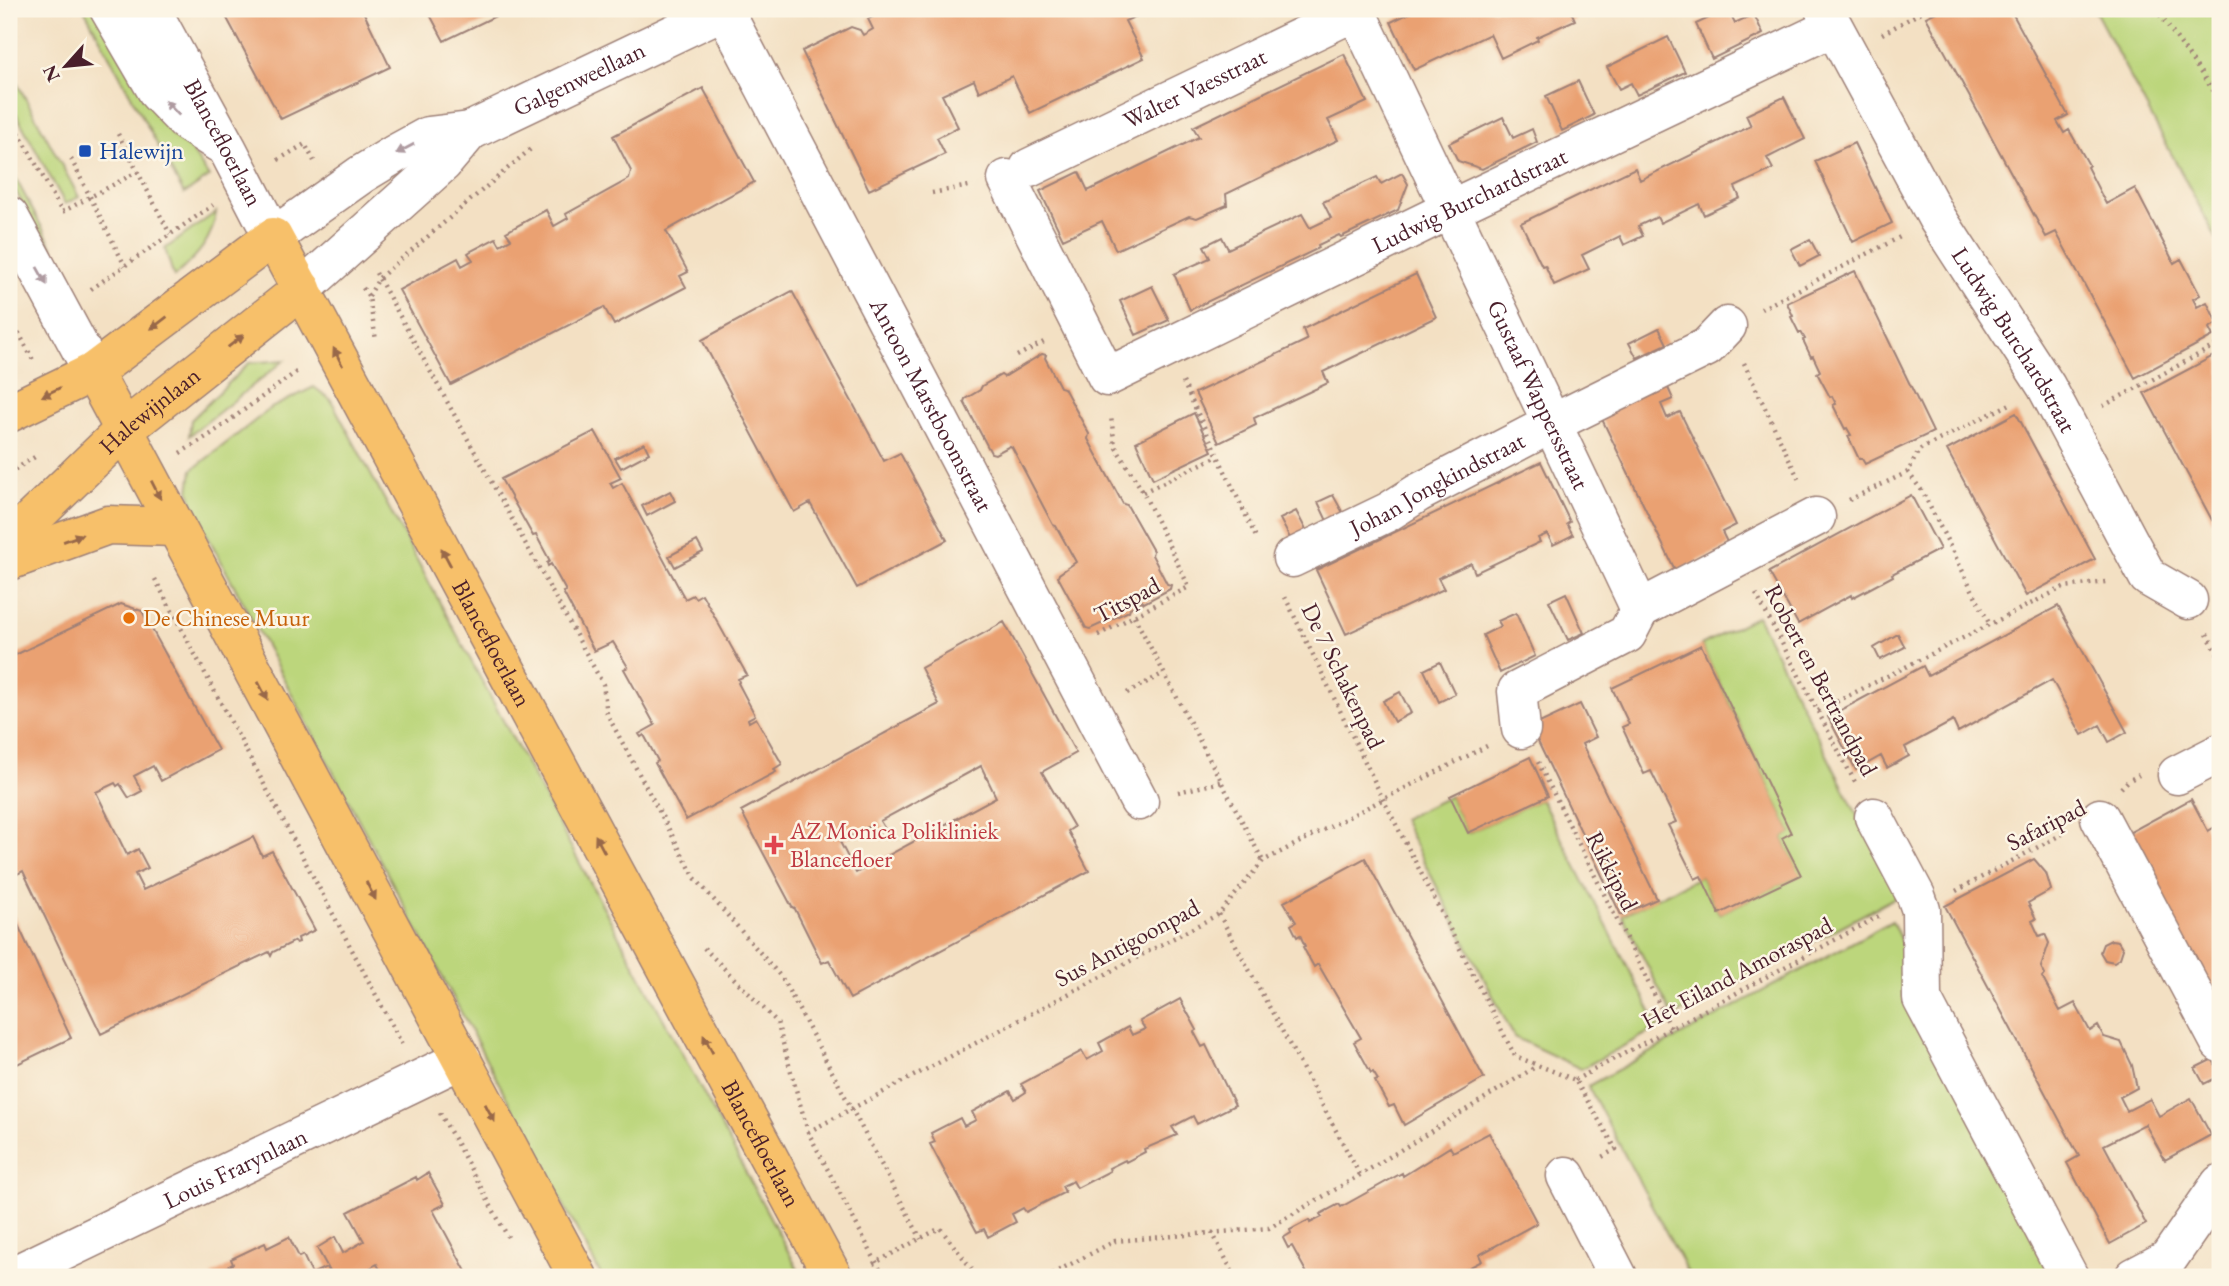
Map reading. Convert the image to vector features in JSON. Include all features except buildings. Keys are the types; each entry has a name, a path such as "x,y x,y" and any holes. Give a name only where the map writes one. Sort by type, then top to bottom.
{"main road":[{"name":"Blancefloerlaan","path":"273,237 833,1277"},
{"path":"9,413 93,372 273,237"},
{"name":"Halewijnlaan","path":"9,541 125,429 302,289"},
{"path":"93,372 578,1277"},
{"path":"9,561 108,525 175,527"}],"street":[{"path":"109,9 158,93 185,121 227,148"},
{"name":"Blancefloerlaan","path":"151,9 273,237"},
{"name":"Galgenweellaan","path":"273,237 362,174 428,136 470,131 725,9"},
{"name":"Antoon Marstboomstraat","path":"725,9 1139,801"},
{"name":"Walter Vaesstraat","path":"1107,377 1018,173 1357,9"},
{"name":"Gustaaf Wappersstraat","path":"1357,9 1640,609"},
{"name":"Ludwig Burchardstraat","path":"1107,377 1450,211 1835,30 1937,218 2046,386 2148,577"},
{"name":"Galgenweellaan","path":"302,289 443,163 470,131"},
{"path":"9,216 93,372"},
{"name":"Johan Jongkindstraat","path":"1282,563 1388,512 1418,493 1551,424 1707,347 1727,326"},
{"path":"1521,729 1517,691 1627,634 1640,609 1816,517"},
{"path":"2148,577 2188,600"},
{"path":"2177,775 2220,753"},
{"path":"1874,817 1919,903 1922,999 2069,1277"},
{"path":"2100,818 2220,1043"},
{"name":"Louis Frarynlaan","path":"10,1277 462,1059"},
{"path":"1566,1176 1618,1277"},
{"path":"2134,1277 2168,1259 2220,1184"}],"path":[{"path":"1835,30 1927,9"},
{"path":"2155,9 2220,100"},
{"path":"9,114 62,212 137,172"},
{"path":"118,134 170,234"},
{"name":"Blancefloerlaan","path":"244,183 305,144 332,194"},
{"path":"369,297 379,278 533,147"},
{"path":"71,159 125,265"},
{"path":"9,314 21,337 244,183"},
{"path":"1937,218 1727,326 1816,517 1908,472 1919,450 2046,386"},
{"path":"358,240 603,684 607,714 695,878 782,978 921,1239"},
{"path":"147,472 192,446 332,345 373,322 376,342"},
{"path":"2068,425 2220,343"},
{"name":"De 7 Schakenpad","path":"1167,348 1218,456 1282,563 1383,799 1515,1056 1575,1080"},
{"name":"Titspad","path":"1062,654 1189,587 1143,492 1115,446 1107,377"},
{"path":"1143,492 1218,456"},
{"path":"1908,472 1922,491 1990,625"},
{"name":"Robert en Bertrandpad","path":"1737,559 1874,817"},
{"path":"1818,711 2064,587 2148,577"},
{"path":"163,594 421,1079 511,1242"},
{"path":"1134,616 1263,861"},
{"name":"Sus Antigoonpad","path":"808,1132 1219,914 1263,861 1521,729"},
{"name":"Rikkipad","path":"1521,729 1671,1028"},
{"name":"Safaripad","path":"1919,903 2093,818 2100,818 2109,801 2128,781 2149,770 2177,775"},
{"name":"Het Eiland Amoraspad","path":"1575,1080 1671,1028 1919,903"},
{"path":"1219,914 1360,1175"},
{"path":"695,940 777,1022 808,1132 884,1277"},
{"path":"1046,1277 1115,1241 1269,1228 1537,1066"},
{"path":"1566,1176 1616,1149 1575,1080"},
{"path":"876,1263 940,1228 978,1277"},
{"path":"1212,1232 1235,1277"}],"green space":[{"path":"84,9 98,9 209,177 184,194"},
{"path":"2094,9 2220,9 2220,245"},
{"path":"9,68 79,197 65,204 9,101"},
{"path":"9,166 54,250 37,230 9,179"},
{"path":"216,212 207,240 196,256 174,277 165,249"},
{"path":"285,360 189,436 191,420 249,363"},
{"path":"314,387 331,400 802,1277 602,1277 197,516 189,491 192,470 271,408"},
{"path":"1757,616 1898,896 1673,1017 1622,915 1701,876 1719,914 1800,875 1782,838 1791,833 1701,645"},
{"path":"1450,796 1468,833 1541,799 1659,1027 1581,1069 1514,1037 1402,819"},
{"path":"1892,921 2055,1277 1690,1277 1588,1086"}],"place":[{"name":"Halewijn","path":"85,151"},
{"name":"De Chinese Muur","path":"129,618"},
{"name":"AZ Monica Polikliniek Blancefloer","path":"774,845"}]}
